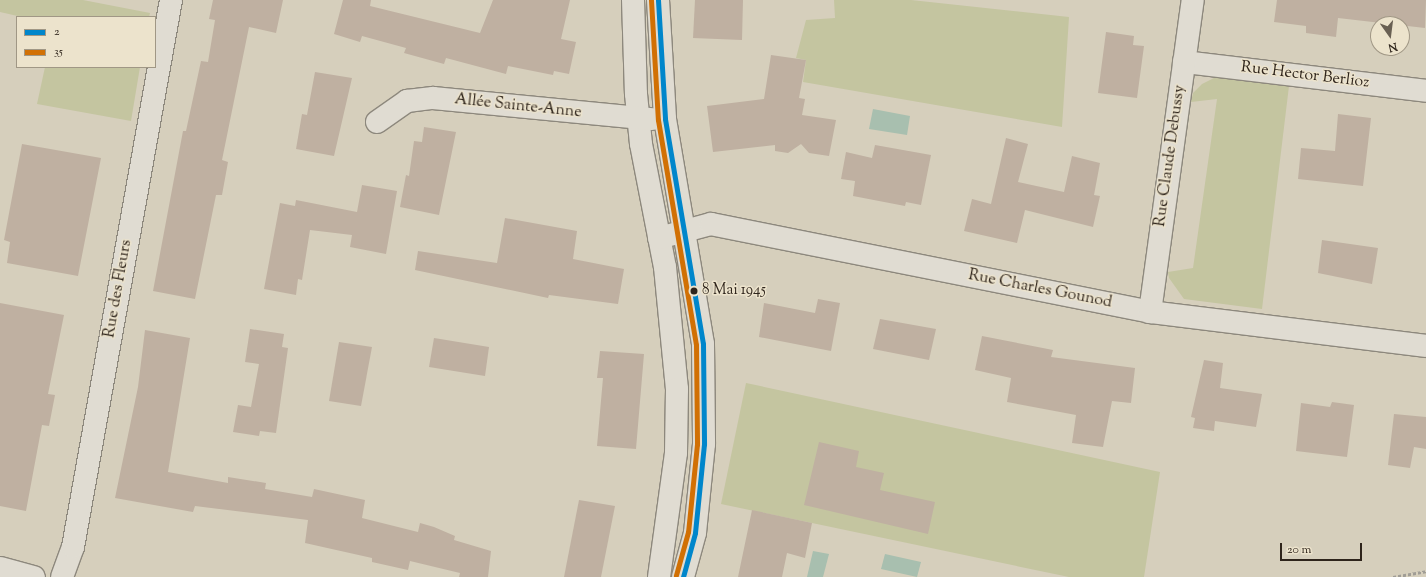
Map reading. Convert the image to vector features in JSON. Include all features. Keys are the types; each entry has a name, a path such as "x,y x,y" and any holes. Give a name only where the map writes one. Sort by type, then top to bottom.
{"street":[{"name":"Rue des Fleurs","path":"62,577 73,547 172,0"},
{"path":"633,0 638,120 659,238 673,333 677,389 676,453 659,577"},
{"path":"658,0 665,119 686,231 703,344 704,444 695,533 683,577"},
{"name":"Rue Claude Debussy","path":"1150,312 1193,0"},
{"name":"Rue Hector Berlioz","path":"1184,62 1426,91"},
{"name":"Allée Sainte-Anne","path":"377,122 407,101 433,98 638,120 665,119"},
{"name":"Rue Charles Gounod","path":"659,238 711,224 1150,312 1426,346"},
{"path":"0,568 34,577"}],"path":[{"path":"1393,577 1426,571"}],"shaded area":[{"path":"0,0 83,0 150,13 149,16 18,16 0,12"},
{"path":"834,0 911,0 1069,17 1062,127 803,82 806,60 796,58 806,20 835,18"},
{"path":"45,68 140,68 131,121 37,104"},
{"path":"1218,76 1289,86 1262,309 1184,299 1169,278 1168,272 1193,268 1217,99 1191,102 1193,93 1202,84"},
{"path":"873,109 910,116 907,135 869,129"},
{"path":"746,383 1160,472 1144,577 1069,577 721,504"},
{"path":"813,551 829,554 823,577 807,577"},
{"path":"885,554 921,562 917,577 881,569"}],"building":[{"path":"213,0 283,0 276,33 249,27 222,160 228,162 222,195 216,195 195,299 153,291 183,131 186,131 201,61 208,62 215,20 209,19"},
{"path":"343,0 371,0 370,6 480,33 493,0 570,0 561,39 576,42 569,74 554,71 553,75 508,66 506,74 446,58 444,64 404,53 406,48 362,36 360,42 334,34"},
{"path":"695,0 743,0 742,40 693,38"},
{"path":"1277,0 1426,0 1425,28 1410,26 1410,16 1370,16 1370,22 1338,18 1336,37 1306,33 1306,26 1274,22"},
{"path":"1106,32 1134,36 1133,45 1144,46 1137,98 1098,93"},
{"path":"771,55 806,60 799,98 805,99 802,115 836,120 829,156 809,153 801,144 788,153 775,151 775,145 713,152 707,106 764,99"},
{"path":"315,72 352,78 334,156 296,149 302,114 307,115"},
{"path":"1338,114 1371,118 1363,186 1298,179 1301,148 1335,151"},
{"path":"424,127 456,132 439,215 400,207 406,175 409,176 414,141 422,142"},
{"path":"1006,138 1028,144 1018,182 1064,192 1072,156 1100,163 1094,195 1100,196 1093,227 1025,210 1017,243 964,231 972,199 991,204"},
{"path":"22,144 101,158 78,276 7,263 10,242 4,240"},
{"path":"875,145 931,155 921,205 906,202 905,206 853,196 855,181 841,179 846,152 872,158"},
{"path":"362,185 397,191 386,254 350,247 352,235 310,230 302,280 298,279 296,295 264,289 280,203 295,206 296,200 357,212"},
{"path":"505,218 577,231 573,259 624,269 618,304 549,295 548,298 415,270 418,251 497,263"},
{"path":"1322,240 1378,248 1372,284 1318,273"},
{"path":"818,299 840,303 831,351 759,337 764,303 815,313"},
{"path":"0,303 64,315 48,394 55,395 49,426 42,425 26,511 0,506"},
{"path":"880,319 936,329 929,360 873,349"},
{"path":"250,329 284,334 282,347 288,348 276,433 260,431 259,436 233,432 238,405 251,407 259,364 245,362"},
{"path":"145,330 190,338 168,472 228,483 228,477 266,483 265,489 312,497 314,489 365,500 362,518 418,532 420,523 455,536 454,540 491,551 488,577 459,577 460,573 410,561 408,570 372,562 372,558 305,543 308,520 195,506 193,512 115,498 138,387"},
{"path":"982,336 1053,350 1051,357 1135,368 1131,403 1112,401 1103,447 1072,443 1076,415 1007,402 1011,378 975,370"},
{"path":"434,338 489,347 485,376 429,367"},
{"path":"339,342 372,347 361,406 329,401"},
{"path":"600,351 644,354 636,449 597,446 603,378 597,378"},
{"path":"1204,360 1223,363 1220,388 1262,394 1256,427 1215,421 1214,431 1193,428 1195,418 1191,417"},
{"path":"1332,402 1354,405 1347,457 1296,451 1301,403 1330,407"},
{"path":"1394,414 1426,417 1426,449 1414,447 1410,468 1388,465"},
{"path":"819,442 859,451 856,467 884,473 880,490 935,502 928,534 804,505"},
{"path":"579,500 615,506 601,577 564,577"},
{"path":"752,510 812,523 805,558 787,553 782,577 738,577"}],"transit line":[{"name":"35","path":"651,0 658,120 696,345 697,444 688,532 676,575"},
{"name":"2","path":"658,0 665,119 703,344 704,444 695,533 683,577"}],"place":[{"name":"8 Mai 1945","path":"694,291"}]}
